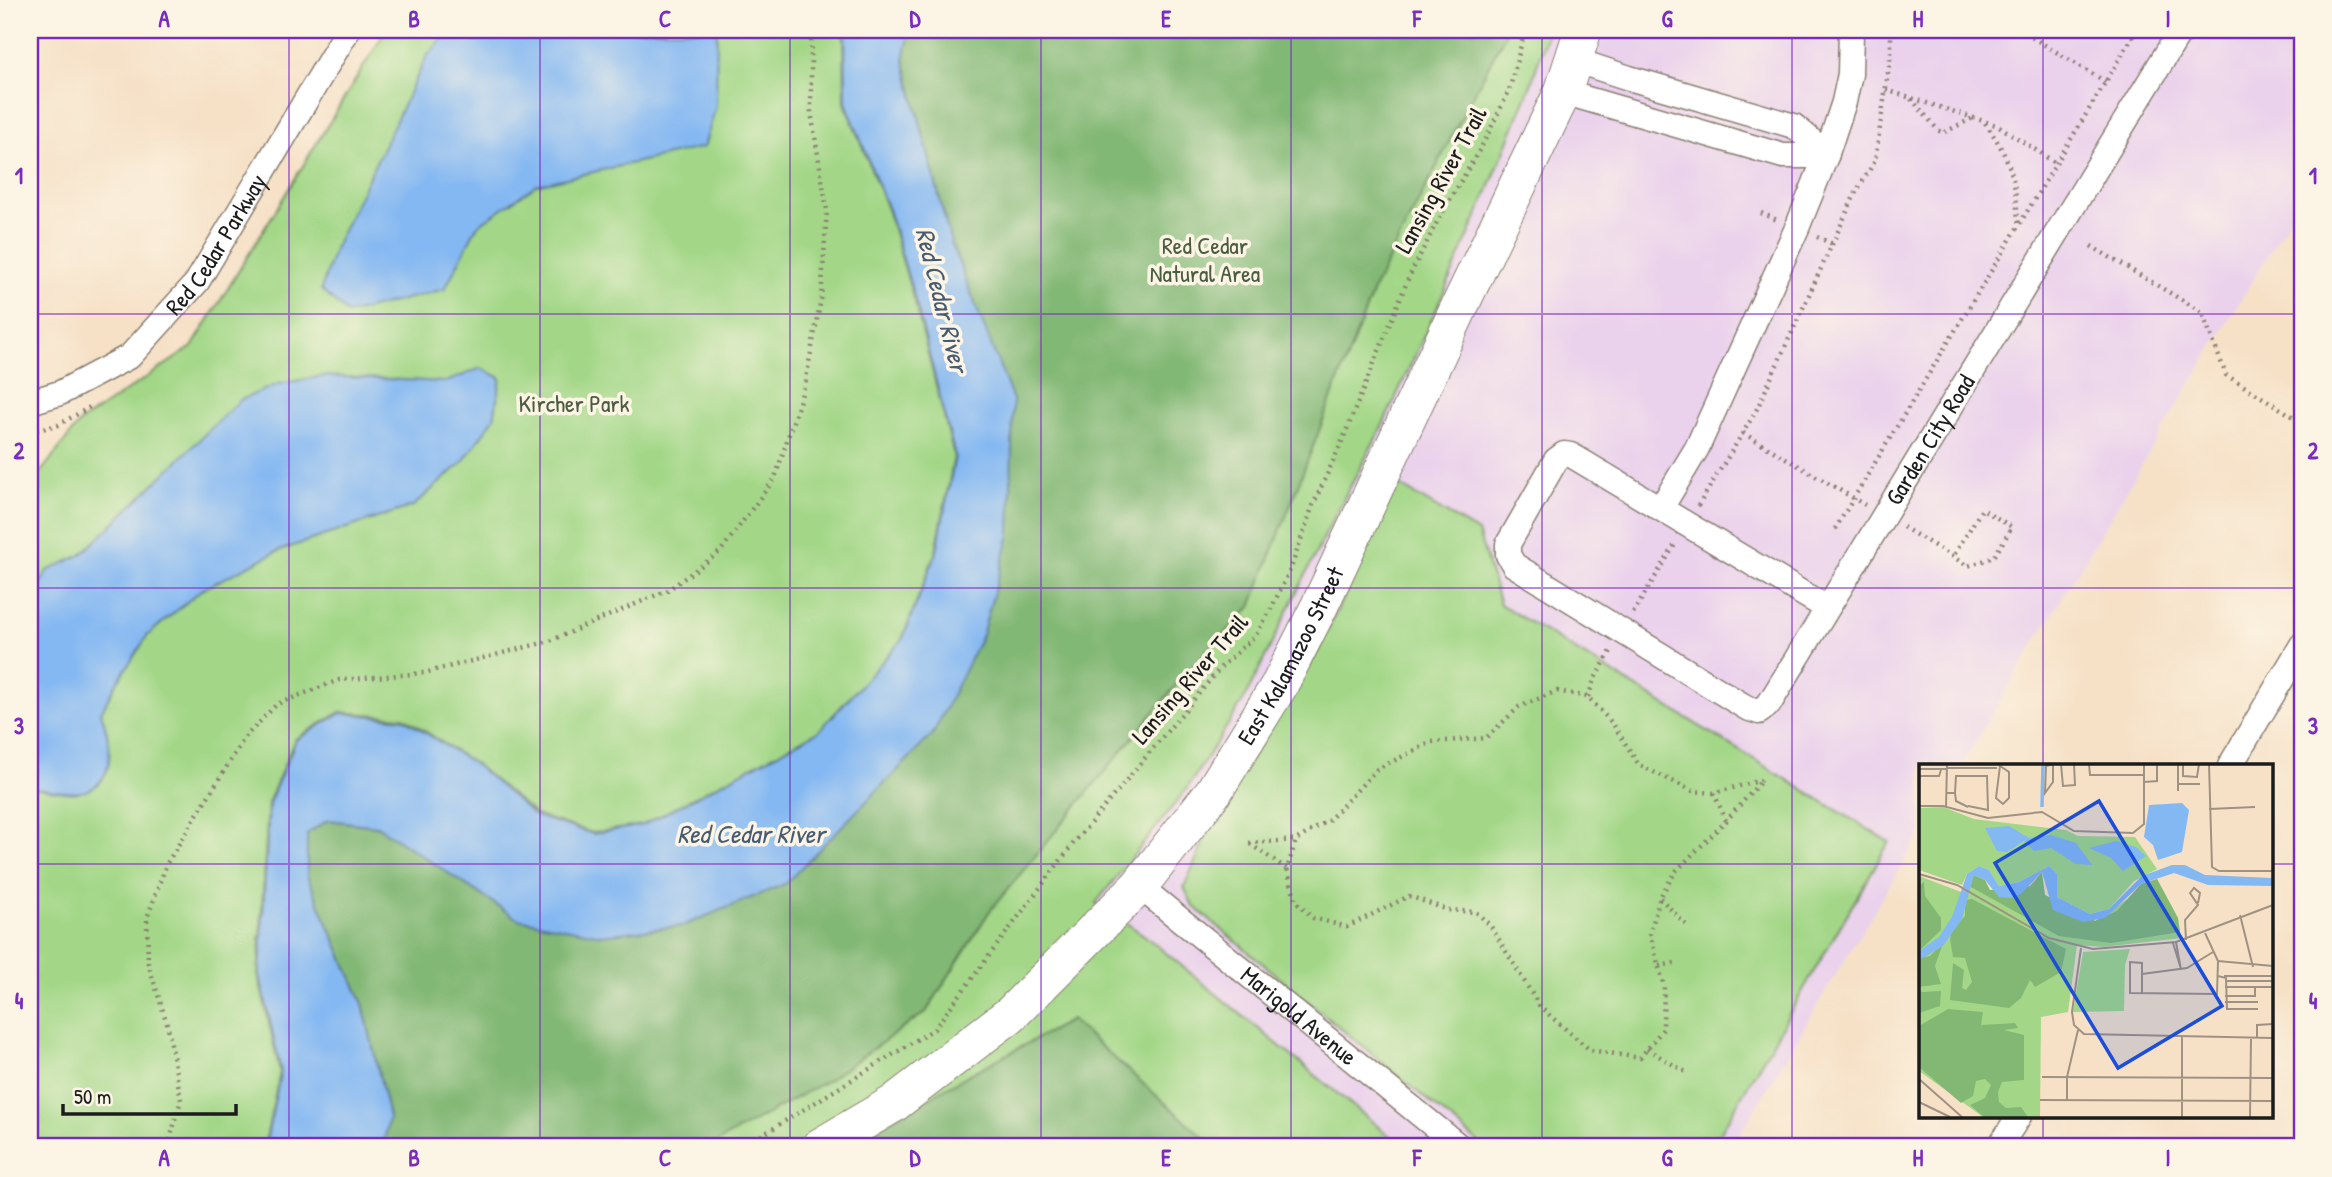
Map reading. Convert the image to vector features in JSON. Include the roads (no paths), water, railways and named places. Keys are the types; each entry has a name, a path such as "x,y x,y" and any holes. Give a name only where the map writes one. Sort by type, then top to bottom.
{"street":[{"name":"Red Cedar Parkway","path":"30,402 60,393 130,356 197,282 348,30"},
{"path":"1827,608 1661,508 1697,448 1791,241 1826,155 1844,102 1850,74 1851,30"},
{"name":"Garden City Road","path":"1661,508 1571,455 1564,454 1556,460 1508,544 1508,555 1514,565 1747,708 1759,712 1769,704 2181,30"},
{"path":"1573,60 1783,156 1826,155"},
{"path":"1573,60 1794,126 1826,155"},
{"name":"East Kalamazoo Street","path":"820,1147 893,1104 1011,1014 1139,886 1214,791 1280,684 1319,607 1573,60"},
{"path":"2231,764 2302,645"},
{"name":"Marigold Avenue","path":"1139,886 1460,1147"},
{"path":"1999,1147 2018,1118"}],"water":[{"path":"450,30 717,30 716,106 704,147 536,185 477,226 445,289 348,314 321,290 335,247 427,56"},
{"name":"Red Cedar River","path":"845,30 910,30 904,60 951,243 1013,400 1010,535 982,635 933,734 785,884 682,926 601,935 518,919 377,826 328,820 307,834 307,876 363,1004 389,1117 383,1147 265,1147 281,1071 260,975 269,803 296,740 341,713 404,719 476,765 535,816 593,834 643,825 819,731 902,640 937,551 955,456 918,310 889,212 846,102"},
{"path":"481,368 501,378 494,418 462,463 413,506 278,551 201,590 148,635 101,712 110,754 106,774 100,782 91,789 78,792 30,787 30,665 38,654 30,606 47,571 81,555 240,400 278,384 324,376 446,382"}],"park label":[{"name":"Red Cedar Natural Area","path":"1205,260"},
{"name":"Kircher Park","path":"574,404"}]}
